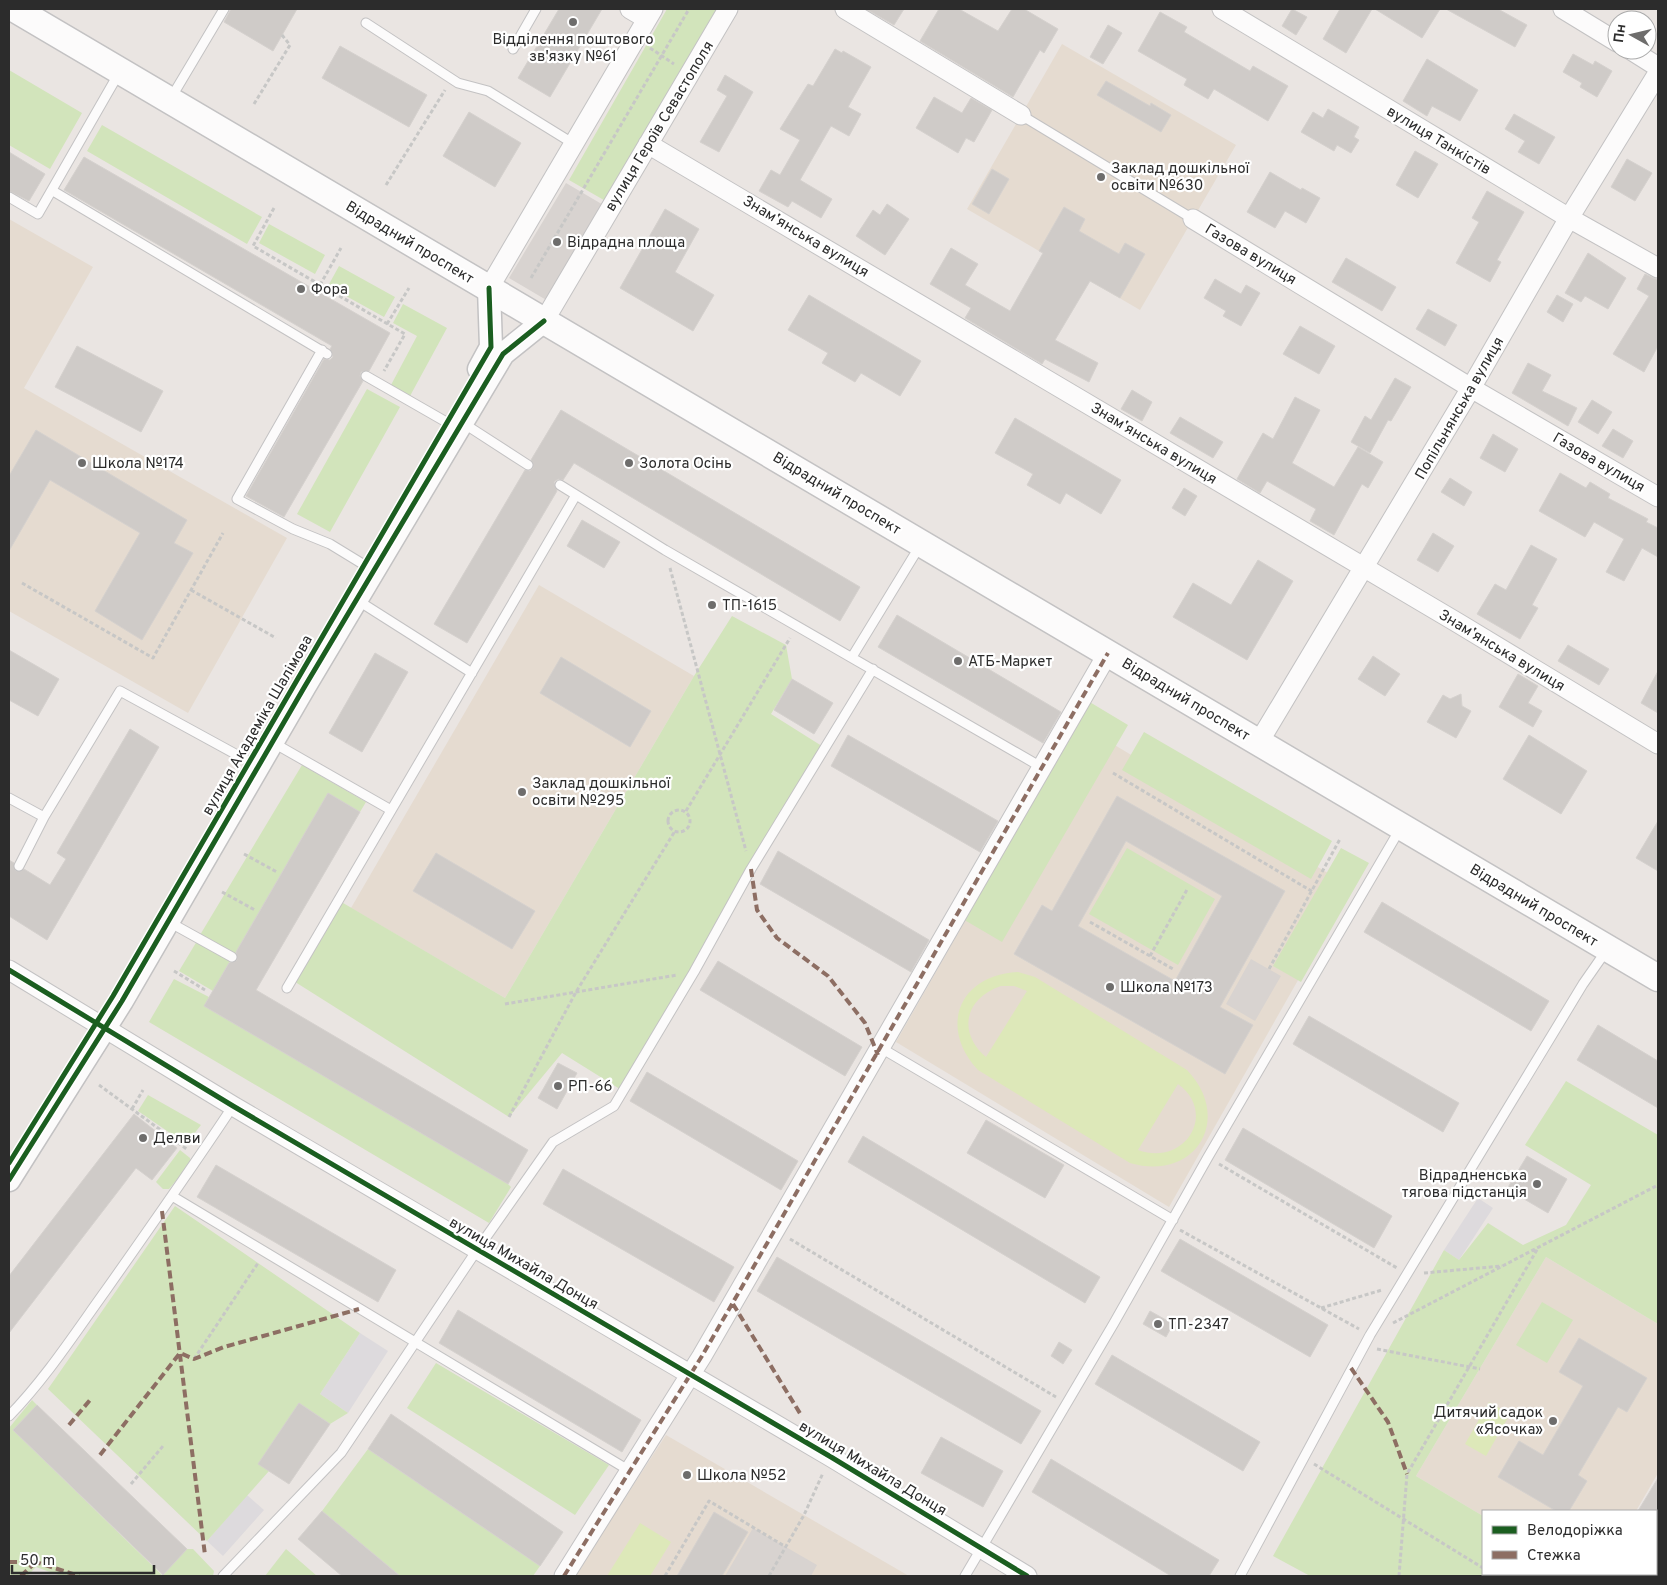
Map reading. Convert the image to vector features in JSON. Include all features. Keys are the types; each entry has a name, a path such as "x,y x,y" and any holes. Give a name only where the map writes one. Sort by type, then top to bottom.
{"main road":[{"name":"Відрадний проспект","path":"15,9 1658,978"}],"street":[{"path":"489,288 650,14 630,9"},
{"name":"вулиця Героїв Севастополя","path":"544,321 728,9"},
{"name":"Газова вулиця","path":"845,9 1021,115"},
{"name":"вулиця Танкістів","path":"1222,9 1569,218 1658,268"},
{"path":"1562,9 1607,36"},
{"path":"1647,60 1658,67"},
{"name":"Попільнянська вулиця","path":"1259,742 1471,388 1569,218 1658,73"},
{"name":"Знамʼянська вулиця","path":"648,144 1658,744"},
{"name":"Газова вулиця","path":"1193,219 1471,388 1658,497"},
{"name":"вулиця Академіка Шалімова","path":"9,1163 168,921 357,600 455,423 491,347 489,288"},
{"name":"вулиця Академіка Шалімова","path":"9,1180 101,1025 250,762 366,566 455,423 503,354 544,321"},
{"path":"564,1576 692,1374 1108,653"},
{"name":"вулиця Михайла Донця","path":"9,970 233,1106 692,1374 1027,1576"}],"lane":[{"path":"170,100 224,9"},
{"path":"513,49 536,9"},
{"path":"366,24 458,83 488,91 574,144"},
{"path":"9,197 38,214 120,70"},
{"name":"Газова вулиця","path":"1021,115 1193,219"},
{"path":"53,190 324,352 237,499 293,529 330,544 366,566"},
{"path":"366,376 455,423 528,465"},
{"path":"560,485 665,550 1043,768"},
{"path":"287,988 576,495"},
{"path":"852,657 922,544"},
{"path":"357,600 472,674"},
{"path":"223,1576 341,1453 477,1250 553,1142 614,1106 694,972 751,869 873,669"},
{"path":"19,866 44,817 120,691 250,762"},
{"path":"272,742 391,810"},
{"path":"9,798 44,817"},
{"path":"965,1576 1401,826"},
{"path":"168,921 232,957"},
{"path":"1240,1576 1302,1457 1364,1346 1578,992 1608,948"},
{"path":"881,1048 1172,1220"},
{"path":"9,1416 33,1391 172,1196 233,1106"},
{"path":"172,1196 630,1471"}],"path":[{"path":"531,278 689,9"},
{"path":"254,104 290,44 282,35"},
{"path":"636,38 690,73"},
{"path":"386,185 452,79"},
{"path":"274,208 252,246 405,334 378,382"},
{"path":"320,285 342,248"},
{"path":"387,324 409,288"},
{"path":"22,583 153,658 223,533"},
{"path":"665,550 751,869"},
{"path":"191,590 276,638"},
{"path":"686,811 797,627"},
{"path":"1113,773 1313,892"},
{"path":"678,809 686,811 691,820 687,829 679,832 674,831 671,829 668,820 671,812 678,809"},
{"path":"509,1117 576,992 674,831"},
{"path":"1269,969 1313,892 1340,839"},
{"path":"244,854 277,872"},
{"path":"1150,956 1188,888"},
{"path":"222,892 255,910"},
{"path":"1090,922 1173,969"},
{"path":"174,971 205,990"},
{"path":"505,1004 694,972"},
{"path":"99,1085 198,1158"},
{"path":"132,1109 143,1090"},
{"path":"1208,1157 1407,1274 1506,1265"},
{"path":"775,1230 1067,1403"},
{"path":"1399,1576 1407,1474 1538,1248"},
{"path":"194,1359 265,1252"},
{"path":"1320,1308 1401,1284"},
{"path":"1364,1346 1480,1369"},
{"path":"131,1484 163,1446"},
{"path":"1302,1457 1482,1567"},
{"path":"769,1576 804,1515 825,1468"},
{"path":"665,1576 709,1501 786,1547"}],"shaded area":[{"name":"Заклад дошкільної освіти №630","path":"1062,44 1236,145 1140,310 967,209"},
{"name":"Відрадна площа","path":"566,183 605,206 548,301 509,278"},
{"name":"Школа №174","path":"9,219 93,267 24,388 287,538 188,713 9,611"},
{"name":"Заклад дошкільної освіти №295","path":"539,585 694,676 505,998 351,908"},
{"name":"Школа №173","path":"1078,723 1351,887 1169,1207 896,1042"},
{"path":"1251,959 1281,976 1255,1021 1226,1004"},
{"path":"1478,1198 1493,1208 1459,1260 1444,1250"},
{"name":"Дитячий садок «Ясочка»","path":"1546,1257 1658,1324 1658,1473 1637,1510 1482,1510 1482,1515 1416,1476"},
{"path":"360,1333 388,1351 348,1413 320,1394"},
{"name":"Школа №52","path":"666,1435 909,1576 574,1576"},
{"path":"247,1495 264,1510 223,1556 207,1541"},
{"path":"753,1528 817,1565 811,1576 725,1576"}],"green space":[{"path":"667,9 722,9 609,203 569,180"},
{"path":"9,70 82,113 50,169 9,145"},
{"path":"102,125 262,217 247,244 87,151"},
{"path":"269,224 325,255 315,274 259,243"},
{"path":"339,266 395,297 384,317 328,286"},
{"path":"403,304 447,328 410,396 391,385 417,336 393,323"},
{"path":"367,389 400,407 330,532 297,514"},
{"path":"732,616 786,645 792,679 771,714 825,748 623,1091 562,1053 509,1117 292,980 338,900 505,998 694,676"},
{"path":"1088,701 1128,725 1002,942 961,918"},
{"path":"1144,732 1332,841 1311,879 1122,770"},
{"path":"302,765 366,802 360,812 328,794 235,954 200,935"},
{"path":"1127,848 1215,899 1178,965 1089,914"},
{"path":"1341,848 1369,863 1301,982 1273,966"},
{"path":"197,941 230,961 213,991 179,971"},
{"path":"1018,972 1035,977 1187,1070 1201,1089 1207,1108 1207,1126 1200,1142 1189,1155 1173,1163 1153,1166 1130,1163 978,1070 966,1054 959,1037 958,1021 961,1006 969,993 981,983 998,975","holes":["1001,986 1014,986 1027,991 986,1057 971,1037 969,1017 979,999 989,991","1178,1084 1190,1096 1195,1109 1195,1122 1191,1134 1182,1144 1170,1151 1155,1153 1138,1150"]},
{"path":"174,979 209,997 205,1006 508,1184 511,1187 489,1223 149,1022"},
{"path":"1566,1081 1658,1135 1658,1324 1546,1257 1416,1476 1482,1515 1482,1575 1583,1576 1310,1576 1273,1556 1444,1250 1459,1260 1488,1223 1523,1245 1566,1225 1591,1185 1525,1145"},
{"path":"148,1095 201,1125 186,1144 138,1111"},
{"path":"180,1150 190,1158 190,1164 169,1189 163,1189 156,1182"},
{"path":"175,1206 360,1333 320,1394 348,1413 330,1424 299,1403 269,1471 207,1541 48,1389"},
{"path":"1542,1302 1573,1320 1547,1363 1516,1345"},
{"path":"436,1363 609,1465 575,1515 407,1408"},
{"path":"32,1400 37,1405 13,1430 162,1575 187,1549 193,1549 214,1571 213,1576 61,1576 36,1567 27,1576 9,1576 9,1428"},
{"path":"1489,1402 1510,1414 1486,1456 1465,1444"},
{"path":"368,1449 540,1566 533,1576 400,1576 322,1511"},
{"path":"640,1523 671,1542 650,1576 607,1576"},
{"path":"286,1549 317,1576 265,1576"}],"building":[{"path":"231,9 297,9 273,51 224,22"},
{"path":"559,9 602,9 550,97 518,78"},
{"path":"866,9 904,9 894,25"},
{"path":"939,9 959,9 998,31 1012,9 1024,9 1058,29 1044,53 1040,50 1013,97 920,41"},
{"path":"1292,9 1307,17 1296,35 1282,26"},
{"path":"1340,9 1372,9 1346,53 1323,39"},
{"path":"1375,9 1440,9 1422,38"},
{"path":"1446,9 1498,9 1527,25 1515,47"},
{"path":"1160,12 1187,27 1184,32 1250,71 1253,66 1288,86 1268,121 1214,89 1208,99 1184,85 1187,79 1138,51"},
{"path":"1108,25 1122,33 1103,64 1090,57"},
{"path":"340,46 427,95 409,127 322,78"},
{"path":"835,49 842,53 843,51 871,67 848,107 861,114 849,136 831,126 800,180 832,199 821,218 792,201 788,207 759,191 771,170 780,175 800,140 780,129 808,84 813,86"},
{"path":"1573,54 1593,65 1595,61 1612,71 1597,97 1580,87 1582,83 1563,72"},
{"path":"1427,59 1478,90 1460,121 1432,106 1427,116 1403,101"},
{"path":"725,75 753,92 719,152 700,142 727,96 717,90"},
{"path":"1106,81 1150,106 1151,103 1171,115 1161,132 1097,95"},
{"path":"934,97 962,113 971,98 992,110 974,142 966,138 958,153 916,128"},
{"path":"1328,109 1359,127 1354,137 1359,140 1351,153 1337,145 1334,151 1301,132 1313,112 1323,118"},
{"path":"469,112 521,143 495,187 443,156"},
{"path":"1514,114 1555,137 1539,164 1518,152 1525,141 1505,129"},
{"path":"1415,151 1438,164 1418,198 1396,185"},
{"path":"9,152 45,174 29,201 9,191"},
{"path":"84,157 390,333 369,371 361,372 360,376 363,381 284,517 246,496 324,359 330,360 333,357 330,349 332,346 64,190"},
{"path":"1627,159 1652,173 1635,201 1611,187"},
{"path":"992,169 1009,179 989,214 972,204"},
{"path":"1270,172 1301,190 1302,188 1320,198 1306,223 1285,211 1275,228 1247,212"},
{"path":"1487,191 1524,212 1497,260 1501,262 1490,282 1456,263 1479,222 1472,218"},
{"path":"887,204 909,219 885,255 856,236 873,210 880,215"},
{"path":"1064,207 1085,219 1079,231 1119,254 1125,243 1145,254 1120,298 1090,281 1055,340 1098,363 1089,382 1045,359 1042,364 965,318 971,308 930,284 951,248 978,264 965,285 1010,311 1043,253 1039,251"},
{"path":"665,209 699,229 675,272 714,295 693,331 620,288"},
{"path":"1588,253 1626,278 1608,309 1585,296 1581,302 1565,293"},
{"path":"1346,258 1396,287 1382,311 1332,282"},
{"path":"1645,274 1658,280 1658,346 1644,372 1613,354 1649,296 1637,289"},
{"path":"1215,279 1241,294 1246,285 1260,293 1241,326 1223,316 1226,311 1204,298"},
{"path":"809,295 921,361 900,396 861,373 855,382 822,363 828,353 788,330"},
{"path":"1557,295 1573,304 1563,322 1547,312"},
{"path":"1428,309 1457,325 1445,346 1416,329"},
{"path":"1300,326 1335,346 1319,374 1283,354"},
{"path":"77,346 163,391 141,432 55,387"},
{"path":"1528,363 1551,375 1542,391 1577,408 1568,426 1512,393"},
{"path":"1395,378 1411,387 1391,421 1388,420 1370,453 1351,442 1365,416 1371,420"},
{"path":"1132,390 1152,402 1142,421 1121,409"},
{"path":"1295,397 1320,410 1292,463 1334,487 1358,447 1383,462 1368,488 1362,484 1334,535 1310,521 1316,509 1267,481 1260,493 1237,479 1263,433 1273,439"},
{"path":"1592,400 1612,412 1598,434 1578,422"},
{"path":"561,410 860,587 840,621 574,463 563,480 558,479 554,482 557,491 467,643 434,624 525,470 530,471 533,468 531,460"},
{"path":"1180,417 1223,442 1213,458 1170,433"},
{"path":"1015,418 1121,480 1101,514 1066,493 1060,504 1027,485 1033,474 995,453"},
{"path":"1613,429 1633,441 1623,458 1602,446"},
{"path":"36,430 187,520 174,543 193,553 142,640 95,611 140,533 50,480 9,551 9,476"},
{"path":"1493,434 1518,449 1505,472 1480,458"},
{"path":"1560,473 1586,488 1590,482 1610,494 1608,498 1648,519 1646,522 1658,528 1658,557 1642,548 1624,581 1606,572 1624,539 1594,522 1585,537 1539,511"},
{"path":"1450,478 1472,492 1464,506 1441,492"},
{"path":"1184,488 1197,496 1185,516 1172,508"},
{"path":"582,520 620,542 604,568 567,546"},
{"path":"1433,533 1454,546 1438,572 1417,560"},
{"path":"1531,545 1557,559 1532,605 1538,608 1520,639 1477,614 1495,584 1506,590"},
{"path":"1258,560 1293,581 1247,660 1173,617 1193,583 1231,605"},
{"path":"897,615 1061,712 1043,743 878,647"},
{"path":"1568,645 1609,669 1599,685 1558,661"},
{"path":"9,650 59,679 38,716 9,700"},
{"path":"375,653 408,672 362,752 329,733"},
{"path":"1373,656 1400,674 1385,696 1358,679"},
{"path":"561,657 651,711 630,747 540,693"},
{"path":"1658,671 1658,713 1641,703"},
{"path":"1518,674 1538,686 1528,703 1542,711 1533,727 1499,707"},
{"path":"792,679 833,703 814,734 774,710"},
{"path":"1461,694 1462,706 1471,711 1456,738 1427,722 1443,695 1450,699"},
{"path":"130,729 159,747 47,940 9,916 9,860 14,863 16,871 24,869 50,885 66,859 57,853"},
{"path":"848,735 998,821 980,852 831,766"},
{"path":"1529,735 1587,771 1561,814 1503,779"},
{"path":"328,793 360,812 256,990 528,1150 508,1184 204,1006 229,963 237,960 236,952"},
{"path":"1117,796 1285,891 1220,1007 1253,1025 1225,1074 1014,954 1042,905 1052,911","holes":["1126,841 1222,896 1175,981 1078,926"]},
{"path":"1658,821 1658,871 1636,858"},
{"path":"778,851 929,940 911,972 760,884"},
{"path":"436,853 535,911 512,949 413,891"},
{"path":"1382,902 1549,1001 1531,1031 1364,932"},
{"path":"718,961 862,1047 845,1076 700,990"},
{"path":"1309,1016 1459,1103 1443,1132 1293,1044"},
{"path":"1598,1025 1658,1061 1658,1108 1577,1060"},
{"name":"РП-66","path":"558,1063 577,1073 557,1109 538,1098"},
{"path":"647,1072 798,1161 781,1190 630,1101"},
{"path":"134,1114 177,1148 152,1180 136,1168 9,1333 9,1276"},
{"path":"986,1120 1064,1165 1045,1198 967,1153"},
{"path":"1243,1128 1392,1216 1374,1248 1225,1160"},
{"path":"863,1136 1100,1277 1085,1303 848,1162"},
{"name":"Відрадненська тягова підстанція","path":"1527,1156 1567,1179 1548,1213 1507,1189"},
{"path":"216,1165 396,1270 378,1302 197,1197"},
{"path":"563,1169 734,1267 714,1302 543,1204"},
{"path":"1180,1239 1328,1325 1310,1357 1161,1271"},
{"path":"777,1257 1041,1411 1021,1444 757,1291"},
{"path":"458,1310 641,1420 622,1452 439,1343"},
{"name":"ТП-2347","path":"1150,1311 1173,1324 1166,1337 1143,1324"},
{"path":"1579,1338 1647,1378 1627,1412 1618,1407 1578,1475 1587,1481 1570,1510 1554,1510 1498,1477 1519,1441 1543,1455 1583,1386 1559,1372"},
{"path":"1059,1342 1072,1350 1063,1364 1051,1356"},
{"path":"1112,1355 1260,1442 1243,1471 1095,1384"},
{"path":"299,1403 330,1424 289,1484 258,1464"},
{"path":"37,1405 187,1549 163,1575 13,1430"},
{"path":"391,1414 563,1532 540,1566 368,1449"},
{"path":"941,1437 1003,1471 983,1507 921,1473"},
{"path":"1051,1459 1219,1560 1209,1576 1171,1576 1032,1492"},
{"path":"1658,1478 1658,1511 1639,1510"},
{"path":"322,1511 400,1576 342,1576 298,1539"},
{"path":"714,1512 748,1532 722,1576 677,1576"}],"marked path":[{"path":"564,1576 702,1356 1108,653"},
{"path":"751,869 757,910 777,938 828,976 865,1023 878,1055"},
{"path":"162,1211 205,1555"},
{"path":"733,1304 801,1415"},
{"path":"100,1455 180,1353 194,1359 224,1347 359,1309"},
{"path":"1351,1368 1388,1422 1407,1474"},
{"path":"69,1425 90,1400"},
{"path":"9,1562 36,1562 79,1576"},
{"path":"21,1576 36,1562"}],"cycle path":[{"path":"9,1163 113,996 491,347 489,288"},
{"path":"9,1180 122,1001 305,686 503,354 544,321"},
{"path":"9,970 233,1106 831,1457 1027,1576"}],"place":[{"name":"Відділення поштового зв'язку №61","path":"573,22"},
{"name":"Заклад дошкільної освіти №630","path":"1101,177"},
{"name":"Відрадна площа","path":"557,242"},
{"name":"Фора","path":"301,289"},
{"name":"Школа №174","path":"82,463"},
{"name":"Золота Осінь","path":"629,463"},
{"name":"ТП-1615","path":"712,605"},
{"name":"АТБ-Маркет","path":"958,661"},
{"name":"Заклад дошкільної освіти №295","path":"522,792"},
{"name":"Школа №173","path":"1110,987"},
{"name":"РП-66","path":"558,1086"},
{"name":"Делви","path":"143,1138"},
{"name":"Відрадненська тягова підстанція","path":"1537,1184"},
{"name":"ТП-2347","path":"1158,1324"},
{"name":"Дитячий садок «Ясочка»","path":"1553,1421"},
{"name":"Школа №52","path":"687,1475"}]}
